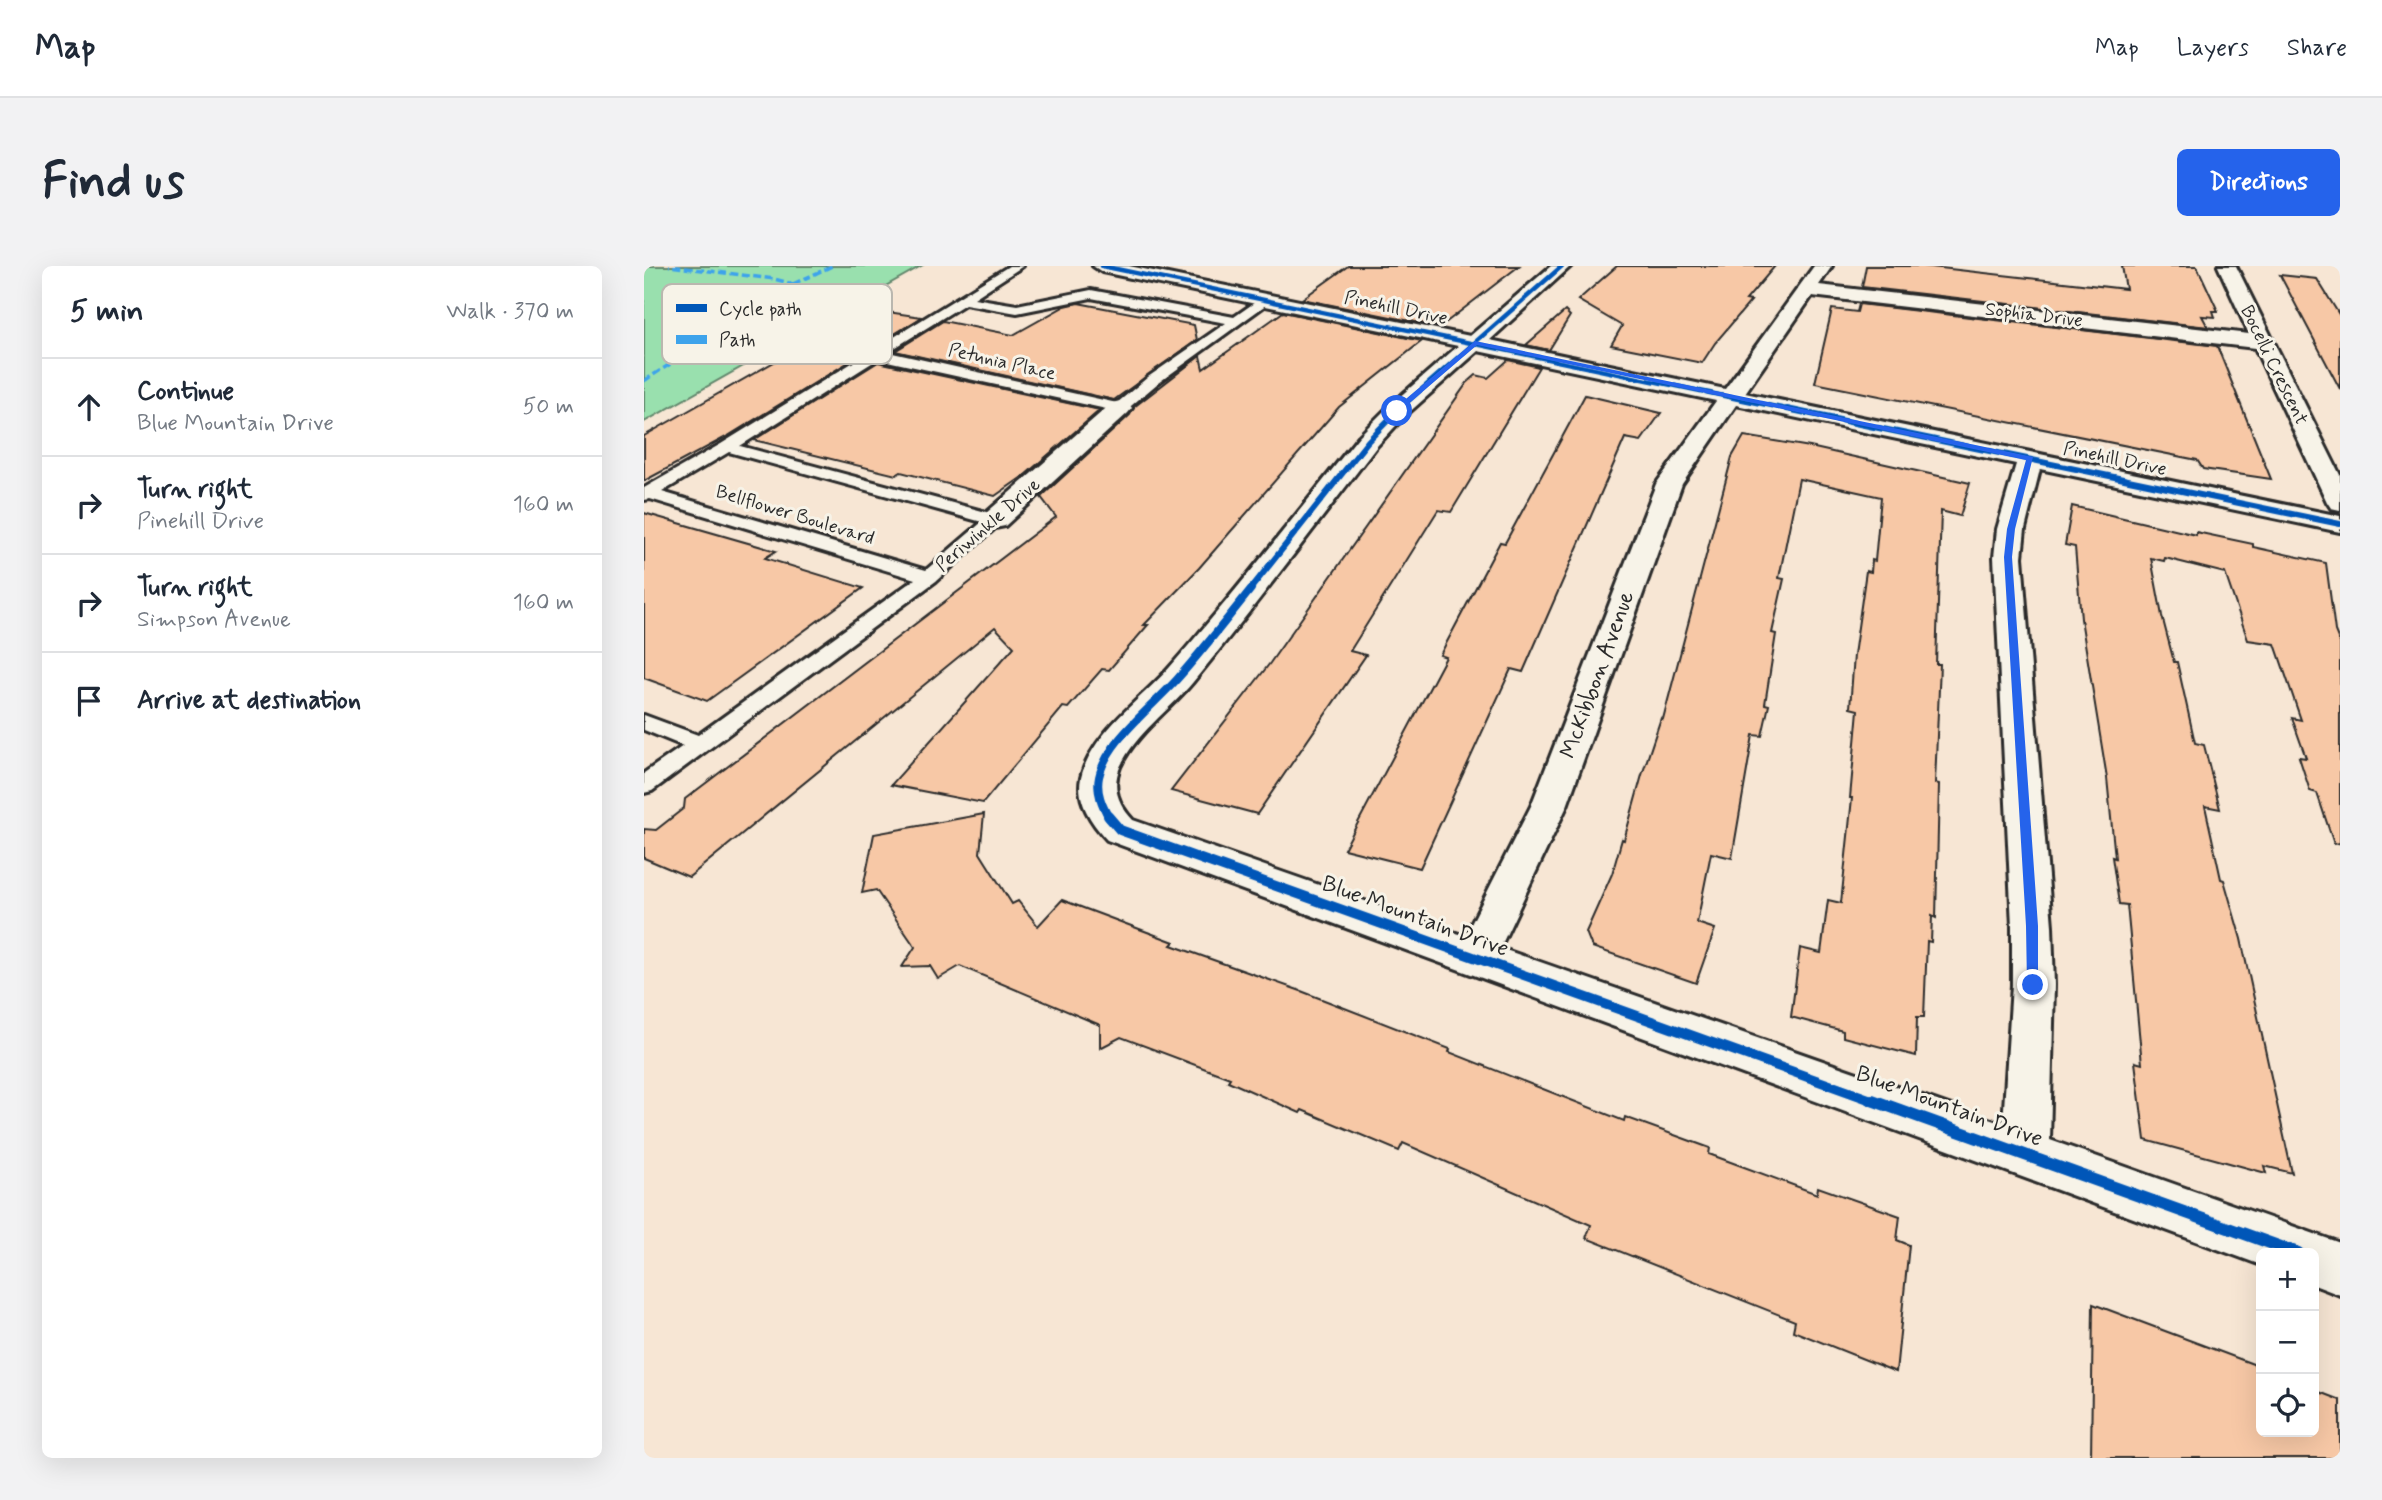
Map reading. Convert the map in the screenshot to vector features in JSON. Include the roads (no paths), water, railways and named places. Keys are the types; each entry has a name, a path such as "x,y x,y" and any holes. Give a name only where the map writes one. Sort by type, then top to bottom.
{"street":[{"name":"Pinehill Drive","path":"1102,266 2340,524"},
{"name":"Blue Mountain Drive","path":"1562,266 1397,411 1368,440 1184,672 1112,751 1100,771 1100,803 1106,817 1120,830 2284,1248"},
{"path":"1731,397 1823,266"},
{"name":"Bocelli Crescent","path":"2227,266 2340,502"},
{"name":"Sophia Drive","path":"1806,289 2262,342"},
{"name":"McKibbon Avenue","path":"1474,959 1549,806 1669,484 1731,397"},
{"name":"Periwinkle Drive","path":"995,520 1120,408"},
{"path":"2025,1155 2033,985 2032,926 2008,557 2011,529 2030,459"},
{"path":"2319,1261 2340,1269"}],"lane":[{"path":"892,344 1017,266"},
{"path":"963,300 1017,309 1091,294 1237,321"},
{"name":"Periwinkle Drive","path":"1120,408 1153,380 1268,299"},
{"name":"Petunia Place","path":"892,358 1120,408"},
{"path":"646,494 860,364"},
{"name":"Bellflower Boulevard","path":"727,447 995,520"},
{"name":"Bellflower Boulevard","path":"646,494 929,577"},
{"name":"Periwinkle Drive","path":"644,785 929,577 995,520"},
{"path":"644,722 700,744"}]}
